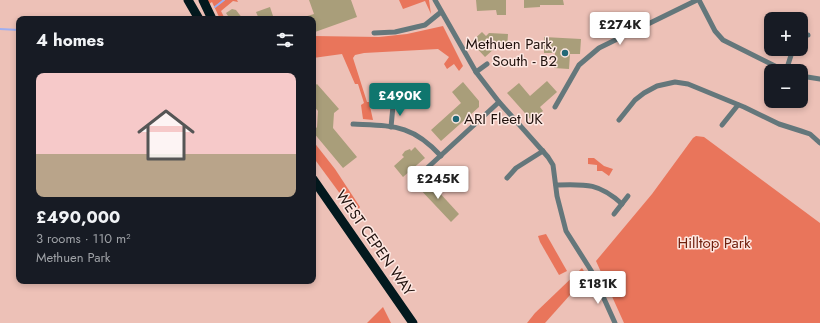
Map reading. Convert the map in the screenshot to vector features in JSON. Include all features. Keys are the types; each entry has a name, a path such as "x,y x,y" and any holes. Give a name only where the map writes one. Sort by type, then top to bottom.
{"highway":[{"path":"188,0 197,16"},
{"path":"203,0 211,16"},
{"name":"WEST CEPEN WAY","path":"316,183 413,323"}],"street":[{"path":"435,0 476,72 499,102 543,151 553,165 561,215 566,230 592,272 615,323"},
{"path":"555,107 579,65 599,48 698,0 715,31 722,40 772,64"},
{"path":"374,33 395,32 425,25 441,12"},
{"path":"476,72 487,64"},
{"path":"808,77 820,79"},
{"path":"619,120 635,100 644,93 657,86 676,82 688,84 779,124 810,134 820,143"},
{"path":"425,170 499,102"},
{"path":"722,125 738,105"},
{"path":"391,127 393,106"},
{"path":"353,124 391,127 421,136 441,156"},
{"path":"507,178 516,168 543,151"},
{"path":"556,185 594,185 604,190 622,204"},
{"path":"614,214 628,196"}],"green space":[{"path":"207,0 237,0 238,2 233,1 221,11 224,16 219,16 212,2 209,4"},
{"path":"399,0 429,0 431,14 425,1 403,9"},
{"path":"443,26 463,66 459,71 454,64 447,69 444,64 449,57 438,49 364,53 355,55 353,58 367,102 369,102 373,120 363,119 361,105 364,103 358,84 355,84 342,54 316,58 316,36 379,37 407,34"},
{"name":"Hilltop Park","path":"696,136 704,137 820,223 820,323 624,323 596,261 652,194"},
{"path":"316,145 335,169 360,207 355,214 316,161"},
{"path":"588,158 594,158 604,166 613,169 609,176 602,171 597,171 597,165 588,164"},
{"path":"546,234 567,271 559,275 538,236"},
{"path":"582,268 587,276 545,323 527,323 535,313"},
{"path":"383,307 391,323 367,323"}],"building":[{"path":"309,0 351,0 357,17 316,32 316,16 308,16 314,14"},
{"path":"476,0 506,0 506,15 497,15 496,10 477,11"},
{"path":"524,0 563,0 564,5 540,5 540,7 524,8"},
{"path":"270,7 273,16 258,16 256,12"},
{"path":"232,9 236,10 241,16 228,16 226,13"},
{"path":"482,32 486,36 489,33 508,34 507,49 495,48 485,57 471,42"},
{"name":"Methuen Park, South - B2","path":"544,37 581,39 580,54 570,54 569,69 554,68 555,53 544,53"},
{"path":"547,81 557,92 540,107 543,111 532,121 507,93 519,83 530,96"},
{"name":"ARI Fleet UK","path":"463,82 479,101 479,107 441,141 431,130 461,103 452,92"},
{"path":"317,84 339,109 334,113 333,128 357,157 343,168 316,136 318,111 316,109"},
{"path":"415,147 425,158 403,177 394,166 404,157 402,155 405,151 410,149 411,151"},
{"path":"426,178 459,214 451,222 417,186"}],"waterway":[{"path":"215,7 224,0"},
{"path":"0,29 16,30"}],"place":[{"name":"Methuen Park, South - B2","path":"565,53"},
{"name":"ARI Fleet UK","path":"456,119"}]}
